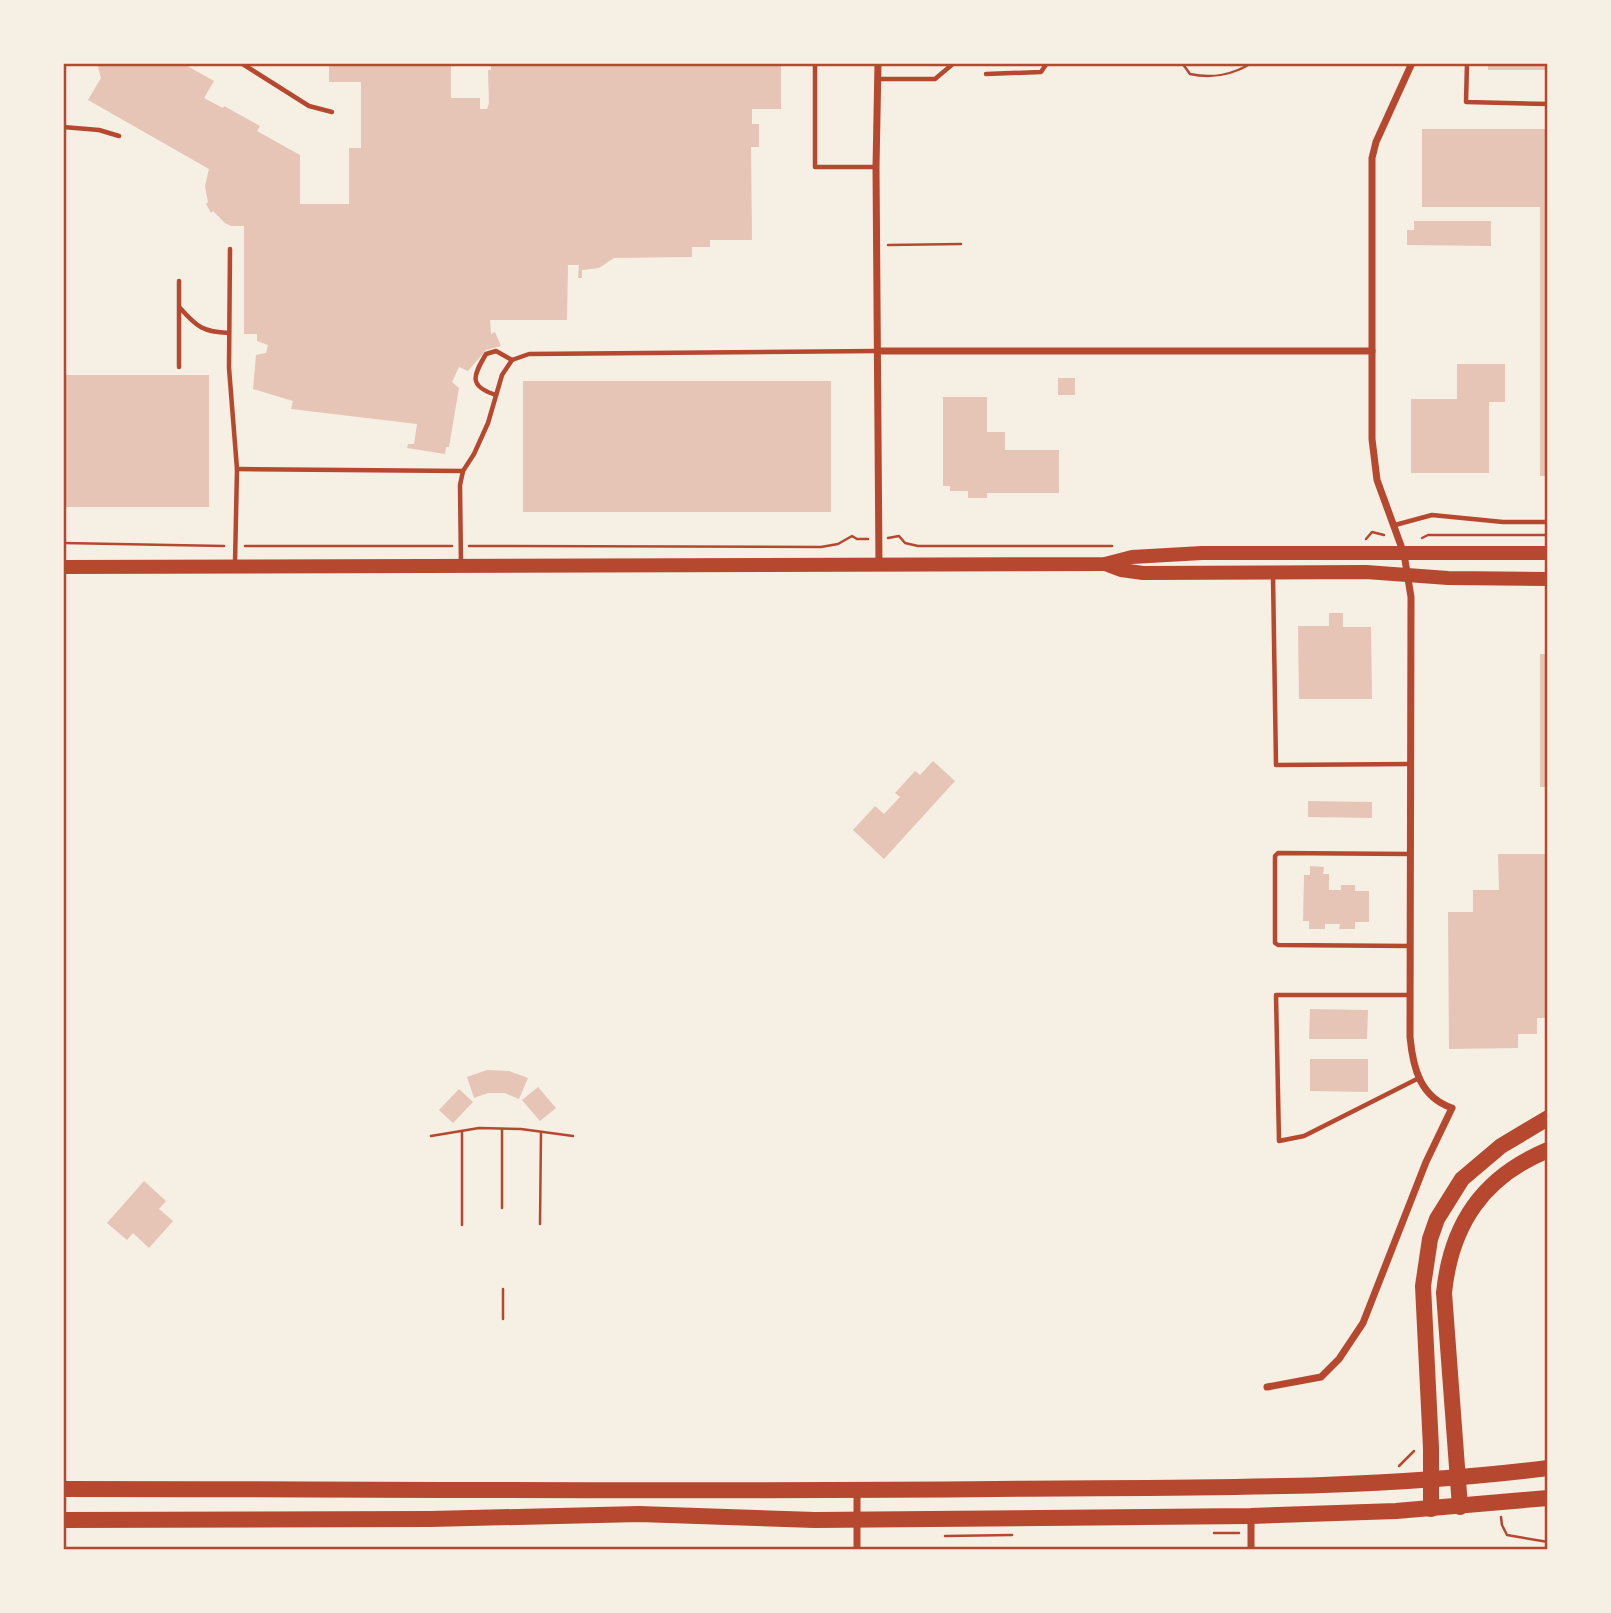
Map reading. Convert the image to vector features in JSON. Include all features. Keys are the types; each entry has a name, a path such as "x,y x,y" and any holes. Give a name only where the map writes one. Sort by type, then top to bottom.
{"main road":[{"path":"63,567 1105,564 1132,556 1190,554 1548,553"},
{"path":"1105,564 1121,570 1143,573 1366,572 1480,579 1548,579"},
{"path":"1431,1509 1423,1286 1430,1239 1442,1210 1462,1180 1501,1146 1548,1118"},
{"path":"1460,1507 1444,1293 1446,1270 1453,1244 1478,1199 1521,1163 1548,1150"},
{"path":"63,1489 607,1492 1315,1486 1432,1480 1548,1468"},
{"path":"63,1521 417,1519 639,1514 857,1520 1251,1516 1431,1509 1548,1498"}],"street":[{"path":"878,63 876,167 879,566"},
{"path":"1267,1387 1321,1377 1352,1341 1363,1323 1426,1162 1452,1108 1437,1102 1427,1092 1412,1056 1409,575 1374,464 1373,158 1376,142 1412,63"},
{"path":"878,351 1372,351"},
{"path":"857,1490 857,1550"},
{"path":"1251,1516 1251,1550"}],"lane":[{"path":"241,63 309,106 332,112"},
{"path":"815,63 815,167 876,167"},
{"path":"878,79 935,79 954,63"},
{"path":"986,74 1041,72 1047,63"},
{"path":"1467,63 1466,102 1548,104"},
{"path":"63,127 99,130 119,136"},
{"path":"230,249 229,368 237,469 235,567"},
{"path":"179,281 179,368"},
{"path":"179,307 198,327 212,332 229,332"},
{"path":"496,395 481,390 474,380 475,372 486,354 496,351 512,360"},
{"path":"461,566 460,485 463,471 488,424 502,375 512,360 529,354 878,351"},
{"path":"237,469 463,471"},
{"path":"1395,525 1418,517 1432,516 1503,522 1548,522"},
{"path":"1273,572 1276,765 1410,764"},
{"path":"1410,854 1278,853 1275,856 1275,943 1410,946"},
{"path":"1410,995 1276,995 1279,1142 1304,1136 1419,1078"}],"path":[{"path":"1182,63 1190,74 1209,78 1252,63"},
{"path":"878,246 961,244"},
{"path":"1365,541 1372,532 1399,537 1548,535"},
{"path":"63,543 821,547 838,544 852,536 857,539 879,539 899,536 905,543 918,547 1114,546"},
{"path":"431,1136 479,1128 573,1136"},
{"path":"502,1129 502,1208"},
{"path":"462,1132 462,1225"},
{"path":"540,1224 541,1132"},
{"path":"503,1289 503,1320"},
{"path":"1501,1517 1507,1535 1548,1542"}],"building":[{"path":"101,63 182,63 214,81 204,98 260,126 257,131 300,155 300,204 349,204 349,148 361,148 361,82 329,82 329,63 451,63 451,98 480,98 480,109 487,109 488,70 491,70 491,63 781,63 781,109 752,109 752,124 759,124 759,147 751,147 752,240 710,240 710,247 692,247 692,257 614,258 599,268 582,270 582,278 578,278 579,265 568,265 567,320 490,320 491,334 495,332 501,346 486,350 468,371 459,367 452,382 459,388 449,447 446,447 445,454 407,448 408,444 414,444 417,424 291,409 293,401 253,389 256,355 266,353 268,345 257,341 257,334 244,334 244,226 231,226 213,211 211,213 206,204 208,202 205,186 209,169 88,100 101,78 98,67"},
{"path":"1488,63 1548,63 1548,70 1488,70"},
{"path":"1422,129 1548,129 1548,476 1540,476 1540,207 1422,207"},
{"path":"1414,221 1491,221 1491,246 1407,245 1407,230 1414,230"},
{"path":"1457,364 1505,364 1505,402 1489,402 1489,473 1411,473 1411,399 1457,399"},
{"path":"63,375 209,375 209,507 63,507"},
{"path":"1058,378 1075,378 1075,395 1058,395"},
{"path":"523,381 831,381 831,512 523,512"},
{"path":"943,397 987,397 987,432 1005,432 1005,450 1059,450 1059,493 987,493 987,498 968,498 968,491 950,491 950,486 943,486"},
{"path":"1329,613 1343,613 1343,627 1371,627 1372,699 1299,699 1298,626 1329,626"},
{"path":"1540,654 1548,654 1548,787 1540,787"},
{"path":"933,761 955,781 884,859 853,830 875,806 884,814 900,797 895,793 915,771 920,775"},
{"path":"1308,801 1372,802 1372,818 1308,817"},
{"path":"1498,854 1548,854 1548,1018 1537,1018 1537,1034 1518,1034 1518,1048 1449,1049 1448,912 1473,912 1473,890 1499,890"},
{"path":"1310,866 1324,867 1323,874 1329,874 1329,890 1341,890 1341,885 1355,885 1355,891 1369,891 1369,922 1355,922 1355,929 1339,929 1340,924 1325,924 1325,929 1309,929 1309,921 1303,921 1304,875 1310,875"},
{"path":"1310,1009 1368,1010 1367,1039 1309,1039"},
{"path":"1310,1059 1368,1059 1368,1092 1310,1091"},
{"path":"487,1070 509,1071 528,1078 519,1099 505,1093 488,1093 474,1098 467,1077"},
{"path":"538,1087 556,1108 540,1121 522,1100"},
{"path":"459,1089 473,1102 453,1123 439,1110"},
{"path":"144,1181 166,1201 159,1209 173,1221 149,1248 133,1233 127,1240 107,1223"}]}
